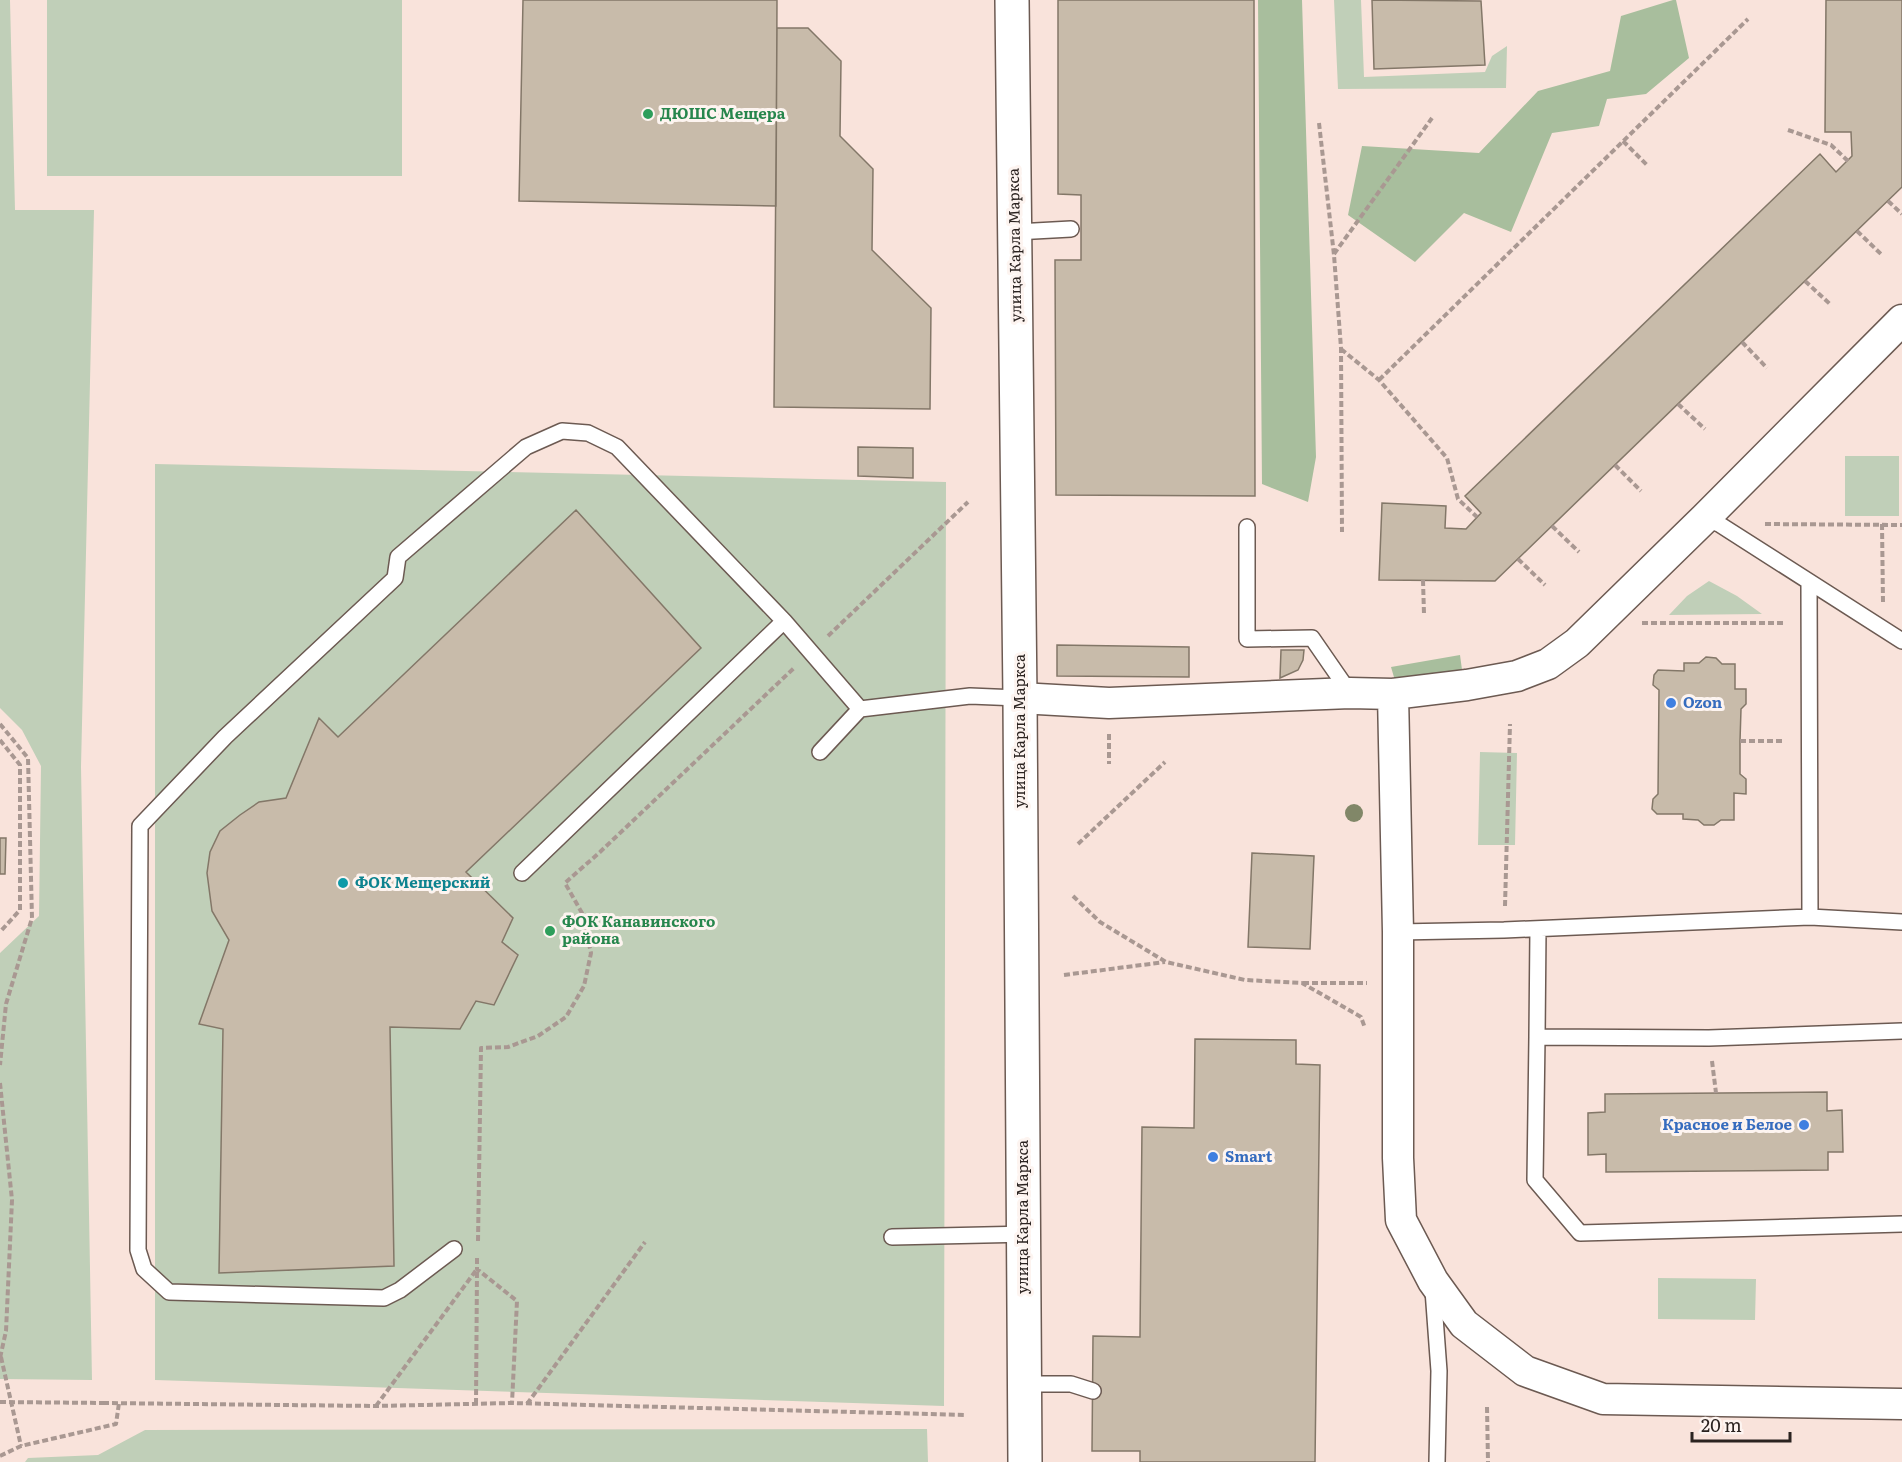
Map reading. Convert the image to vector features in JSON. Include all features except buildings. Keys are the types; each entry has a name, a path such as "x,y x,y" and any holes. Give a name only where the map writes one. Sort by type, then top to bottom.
{"main road":[{"name":"улица Карла Маркса","path":"1012,0 1025,1462"}],"street":[{"path":"1020,698 1109,703 1350,693 1393,694 1517,676 1548,664 1577,643 1712,521 1902,320"},
{"path":"1393,694 1398,932 1398,1158 1401,1220 1432,1281 1464,1324 1525,1371 1603,1399 1902,1404"}],"lane":[{"path":"1015,232 1071,229"},
{"path":"454,1249 400,1290 384,1298 169,1293 144,1269 138,1250 140,826 225,737 395,578 398,557 526,447 562,431 588,433 617,447 784,621 860,708"},
{"path":"1712,521 1902,641"},
{"path":"1247,527 1247,639 1312,638 1350,693"},
{"path":"1809,583 1810,917"},
{"path":"522,873 784,621"},
{"path":"820,752 860,708 970,696 1020,698"},
{"path":"1398,932 1538,929 1810,917 1902,922"},
{"path":"1538,929 1534,1180 1580,1233 1902,1224"},
{"path":"1537,1036 1709,1038 1902,1031"},
{"path":"892,1236 1024,1234"},
{"path":"1432,1281 1439,1371 1437,1462"},
{"path":"1024,1384 1071,1384 1093,1391"}],"path":[{"path":"1379,380 1748,19"},
{"path":"1334,255 1432,118"},
{"path":"1319,123 1334,255 1341,348 1342,532"},
{"path":"1788,130 1831,145 1848,160"},
{"path":"1623,141 1648,166"},
{"path":"1888,201 1902,214"},
{"path":"1857,231 1882,255"},
{"path":"1805,281 1831,305"},
{"path":"1742,342 1767,368"},
{"path":"1341,348 1379,380 1447,458 1458,499 1478,517"},
{"path":"1678,404 1705,429"},
{"path":"1615,465 1641,491"},
{"path":"478,1246 481,1048 508,1047 538,1036 566,1017 584,986 591,953 582,913 566,883 968,502"},
{"path":"1712,521 1902,525"},
{"path":"1882,524 1884,628"},
{"path":"1551,526 1579,552"},
{"path":"1518,559 1545,585"},
{"path":"1423,580 1424,614"},
{"path":"1636,623 1810,622"},
{"path":"0,724 28,758 32,918 6,1004 0,1065"},
{"path":"1504,930 1510,724"},
{"path":"0,740 20,765 20,909 0,932"},
{"path":"1740,741 1810,741"},
{"path":"1078,844 1165,762"},
{"path":"1073,896 1100,922 1166,962 1245,980 1302,983 1398,983"},
{"path":"1065,975 1166,962"},
{"path":"1302,983 1361,1017 1368,1035"},
{"path":"1709,1038 1716,1093"},
{"path":"0,1083 12,1200 6,1331 0,1357 21,1446"},
{"path":"527,1405 645,1242"},
{"path":"476,1404 477,1257"},
{"path":"477,1269 517,1301 512,1404"},
{"path":"376,1406 477,1269"},
{"path":"0,1329 6,1331"},
{"path":"0,1402 376,1406 512,1404 966,1415"},
{"path":"0,1456 21,1446 116,1424 119,1403"},
{"path":"1487,1407 1488,1462"}],"green space":[{"path":"0,0 10,0 15,210 94,210 81,767 92,1380 0,1379 0,953 39,916 41,766 22,730 0,708"},
{"path":"47,0 402,0 402,176 47,176"},
{"path":"1258,0 1302,0 1316,457 1308,502 1262,484"},
{"path":"1334,0 1361,0 1364,77 1485,72 1492,56 1507,46 1506,88 1338,89"},
{"path":"1676,0 1689,58 1646,94 1607,99 1599,126 1552,133 1511,232 1464,213 1415,262 1348,215 1362,146 1479,153 1538,91 1610,71 1621,16"},
{"path":"1845,456 1899,456 1899,516 1845,516"},
{"name":"ФОК Канавинского района","path":"155,464 946,482 944,1406 155,1380"},
{"path":"1709,581 1737,596 1762,614 1669,615 1687,596"},
{"path":"1460,655 1463,677 1396,684 1391,667"},
{"path":"1480,752 1517,753 1515,845 1478,845"},
{"path":"1658,1278 1756,1279 1755,1320 1658,1319"},
{"path":"927,1429 928,1462 25,1462 28,1458 98,1455 145,1430"}],"place":[{"name":"ДЮШС Мещера","path":"648,114"},
{"name":"Ozon","path":"1671,703"},
{"name":"ФОК Мещерский","path":"343,883"},
{"name":"ФОК Канавинского района","path":"550,931"},
{"name":"Красное и Белое","path":"1804,1125"},
{"name":"Smart","path":"1213,1157"}]}
